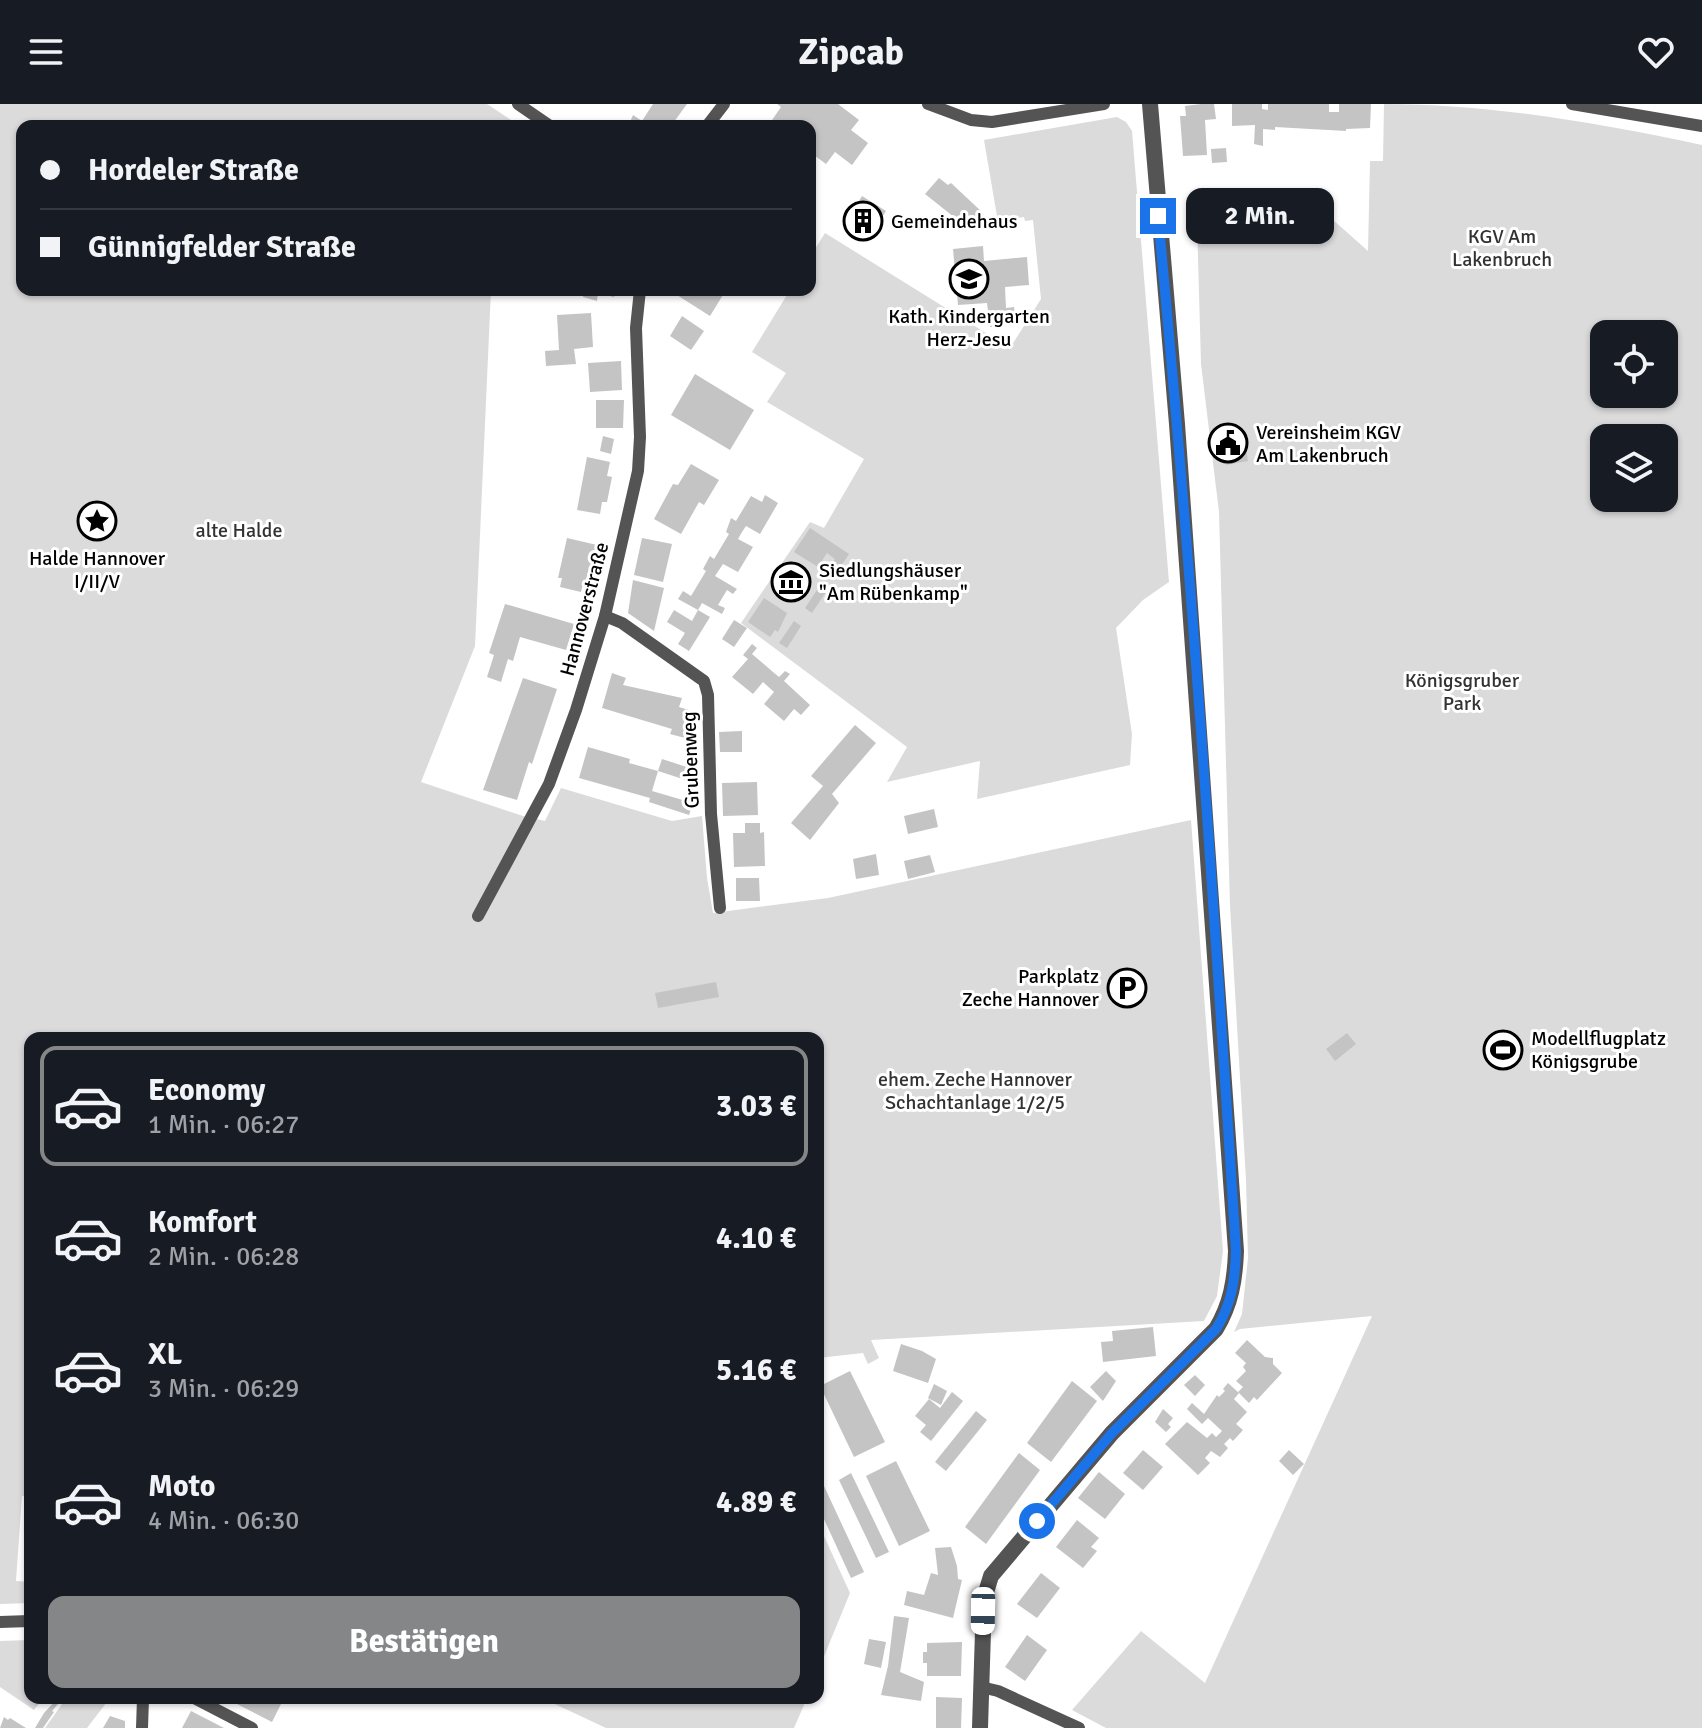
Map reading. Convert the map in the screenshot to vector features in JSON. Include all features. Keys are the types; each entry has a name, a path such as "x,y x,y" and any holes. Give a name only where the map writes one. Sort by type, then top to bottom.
{"street":[{"path":"518,104 541,120"},
{"path":"712,120 724,104"},
{"path":"928,104 971,120 992,122 1104,104"},
{"path":"980,1728 984,1599 991,1576 1103,1443 1202,1344 1221,1320 1232,1296 1236,1251 1180,455 1150,104"},
{"path":"1572,104 1702,126"},
{"name":"Hannoverstraße","path":"478,916 549,784 605,616 638,471 640,437 636,328 639,296"},
{"name":"Grubenweg","path":"605,616 622,623 704,681 708,695 711,814 720,908"},
{"path":"0,1622 24,1621"},
{"path":"981,1687 998,1691 1079,1728"},
{"path":"142,1728 143,1704"},
{"path":"206,1704 252,1728"}],"green space":[{"path":"0,104 487,104 511,120 16,120 16,296 491,296 475,646 421,782 545,821 561,788 672,821 702,816 713,913 828,898 1191,820 1223,1251 1217,1296 1204,1321 871,1340 879,1358 868,1364 863,1353 824,1357 824,1032 24,1032 24,1496 16,1581 24,1582 24,1603 0,1604"},
{"name":"Königsgruber Park","path":"1384,104 1464,107 1544,116 1702,145 1702,1728 1106,1728 1072,1710 1141,1631 1205,1683 1372,1316 1234,1332 1242,1314 1248,1258 1246,1180 1230,906 1219,512 1201,364 1197,221 1332,219 1368,251 1370,161 1383,161"},
{"path":"1117,117 1126,122 1132,131 1169,582 1143,600 1116,628 1132,734 1130,765 977,799 980,761 887,782 907,747 741,623 810,522 824,528 864,459 767,402 786,373 752,352 786,296 816,296 816,247 825,233 1010,348 1041,299 1033,220 1025,221 1024,217 998,222 984,140"},
{"path":"824,1536 850,1593 824,1656"},
{"path":"24,1640 24,1703 0,1687 0,1641"},
{"path":"25,1704 38,1704 34,1710"},
{"path":"62,1704 105,1704 87,1728 45,1728"},
{"path":"555,1704 804,1704 794,1728 606,1728"}],"building":[{"path":"653,104 687,104 675,120 643,120"},
{"path":"777,104 838,104 859,120 851,130 868,143 852,165 835,152 826,164 816,156 816,120 772,120 781,107"},
{"path":"1214,104 1216,119 1205,120 1207,155 1183,156 1180,116 1186,116 1185,106"},
{"path":"1232,104 1262,104 1262,109 1268,110 1268,104 1329,104 1329,112 1339,112 1339,104 1371,104 1370,128 1346,131 1263,129 1263,146 1254,144 1255,125 1232,126"},
{"path":"1226,148 1227,162 1212,163 1211,149"},
{"path":"939,178 948,185 951,183 982,212 969,229 925,194"},
{"name":"Gemeindehaus","path":"862,196 886,211 867,241 843,226"},
{"path":"983,246 984,261 1027,257 1029,285 1005,287 1006,308 1014,307 1016,324 990,327 987,303 958,305 953,249"},
{"path":"583,296 598,296 597,301"},
{"path":"678,296 722,296 710,316"},
{"path":"591,313 593,347 574,349 576,364 546,366 545,351 559,350 557,315"},
{"path":"682,316 704,331 691,350 670,336"},
{"path":"621,361 622,390 590,392 588,363"},
{"path":"695,374 754,410 730,450 671,415"},
{"path":"596,400 624,400 623,428 596,428"},
{"name":"Vereinsheim KGV Am Lakenbruch","path":"1242,428 1248,461 1226,465 1225,453 1212,455 1210,433"},
{"path":"603,436 614,439 611,454 600,451"},
{"path":"587,457 610,462 607,476 612,477 607,502 602,502 600,514 577,510"},
{"path":"691,464 719,480 704,505 699,502 681,534 654,519 673,484 678,485"},
{"path":"765,495 778,503 760,534 746,526 742,532 738,539 753,547 738,572 723,564 715,576 737,589 733,594 727,590 718,605 725,608 722,614 702,603 698,610 678,599 683,591 691,596 706,571 703,569 710,556 714,559 729,534 726,532 731,518 736,521 751,496 762,502"},
{"path":"810,528 849,554 835,575 828,570 835,559 827,553 818,567 794,552"},
{"path":"567,538 597,545 587,585 583,584 581,592 560,587 562,578 558,578"},
{"path":"642,538 672,544 663,582 634,575"},
{"name":"Siedlungshäuser \"Am Rübenkamp\"","path":"787,563 810,578 805,585 808,587 794,602 771,587"},
{"path":"633,580 664,588 654,631 628,613"},
{"path":"819,587 826,592 812,613 805,608"},
{"path":"764,598 787,613 778,632 775,630 770,637 748,622"},
{"path":"505,604 574,624 566,650 520,637 513,661 508,659 501,682 487,677 494,655 489,653"},
{"path":"674,610 692,621 698,610 710,617 689,651 678,644 685,633 667,622"},
{"path":"734,620 747,628 734,647 722,639"},
{"path":"794,621 801,626 787,648 779,643"},
{"path":"752,644 757,648 752,654 779,677 785,671 790,674 784,681 810,705 801,715 794,709 784,721 764,704 774,692 763,682 753,694 732,677 748,659 743,655"},
{"path":"612,673 626,678 623,685 682,698 679,707 692,711 685,738 670,734 672,729 602,708"},
{"path":"523,678 557,689 517,800 483,790"},
{"path":"855,725 876,743 832,794 839,803 810,840 791,823 823,786 811,776"},
{"path":"742,731 742,752 720,752 719,732"},
{"path":"588,747 658,771 652,791 693,803 689,815 649,802 650,798 579,778"},
{"path":"662,759 696,770 692,782 658,771"},
{"path":"757,782 758,815 723,816 722,783"},
{"path":"934,809 938,827 908,834 904,816"},
{"path":"745,823 760,823 760,833 764,832 765,866 734,867 733,833 745,833"},
{"path":"876,854 879,875 856,879 853,859"},
{"path":"930,855 935,872 908,879 904,861"},
{"path":"736,878 759,878 760,901 736,901"},
{"path":"716,982 719,997 658,1008 655,993"},
{"path":"1347,1033 1356,1044 1335,1061 1326,1049"},
{"path":"1153,1327 1156,1356 1103,1362 1101,1342 1113,1341 1112,1331"},
{"path":"1247,1340 1265,1357 1273,1358 1273,1364 1282,1373 1257,1400 1254,1397 1249,1403 1238,1392 1243,1387 1236,1381 1246,1371 1243,1367 1246,1363 1235,1353"},
{"path":"901,1344 936,1359 928,1383 893,1371"},
{"path":"850,1371 885,1442 854,1457 824,1394 824,1384"},
{"path":"1106,1371 1116,1381 1103,1401 1090,1387"},
{"path":"1195,1375 1205,1385 1195,1396 1184,1385"},
{"path":"1072,1381 1097,1401 1051,1462 1027,1443"},
{"path":"1228,1383 1239,1393 1234,1399 1247,1412 1236,1424 1243,1430 1233,1441 1230,1438 1224,1444 1228,1448 1220,1457 1211,1451 1205,1458 1210,1463 1198,1475 1165,1444 1187,1422 1207,1438 1212,1433 1216,1437 1222,1431 1208,1418 1202,1424 1187,1409 1192,1403 1204,1414 1217,1395 1219,1397 1225,1391 1223,1389"},
{"path":"934,1384 947,1391 941,1405 928,1398"},
{"path":"952,1392 963,1401 931,1441 920,1432 926,1425 915,1416 929,1399 940,1408"},
{"path":"1163,1409 1173,1418 1166,1432 1155,1422"},
{"path":"976,1411 987,1420 946,1471 935,1462"},
{"path":"1143,1450 1163,1467 1143,1490 1123,1473"},
{"path":"1289,1450 1304,1464 1293,1475 1279,1461"},
{"path":"1019,1453 1040,1470 986,1544 965,1527"},
{"path":"896,1461 930,1531 899,1546 866,1476"},
{"path":"1099,1472 1125,1494 1105,1519 1078,1498"},
{"path":"851,1473 889,1552 876,1558 839,1480"},
{"path":"824,1486 864,1572 851,1578 824,1519"},
{"path":"1077,1520 1099,1538 1091,1547 1097,1551 1083,1568 1056,1547"},
{"path":"951,1547 958,1579 962,1580 953,1618 904,1605 907,1591 924,1595 931,1573 938,1575 935,1548"},
{"path":"1041,1573 1060,1588 1037,1618 1017,1604"},
{"path":"894,1616 909,1618 900,1672 924,1682 921,1701 881,1695"},
{"path":"1027,1635 1047,1650 1025,1681 1005,1667"},
{"path":"869,1639 886,1642 881,1668 864,1664"},
{"path":"962,1642 961,1676 927,1676 923,1652 927,1652 927,1643"},
{"path":"936,1697 962,1698 961,1728 936,1728"},
{"path":"52,1704 58,1704 43,1728 35,1728"},
{"path":"237,1704 281,1704 272,1722"},
{"path":"191,1711 224,1728 182,1728"},
{"path":"110,1716 125,1721 125,1728 103,1728"},
{"path":"4,1717 10,1718 26,1728 0,1728"}],"place":[{"name":"Gemeindehaus","path":"863,221"},
{"name":"Kath. Kindergarten Herz-Jesu","path":"969,279"},
{"name":"Vereinsheim KGV Am Lakenbruch","path":"1228,443"},
{"name":"Halde Hannover I/II/V","path":"97,521"},
{"name":"Siedlungshäuser \"Am Rübenkamp\"","path":"791,582"},
{"name":"Parkplatz Zeche Hannover","path":"1127,988"},
{"name":"Modellflugplatz Königsgrube","path":"1503,1050"}],"route":[{"path":"1037,1521 1112,1433 1216,1329 1232,1296 1235,1275 1236,1251 1192,617 1158,216"}],"park label":[{"name":"KGV Am Lakenbruch","path":"1502,248"},
{"name":"alte Halde","path":"239,530"},
{"name":"ehem. Zeche Hannover Schachtanlage 1/2/5","path":"975,1090"}]}
